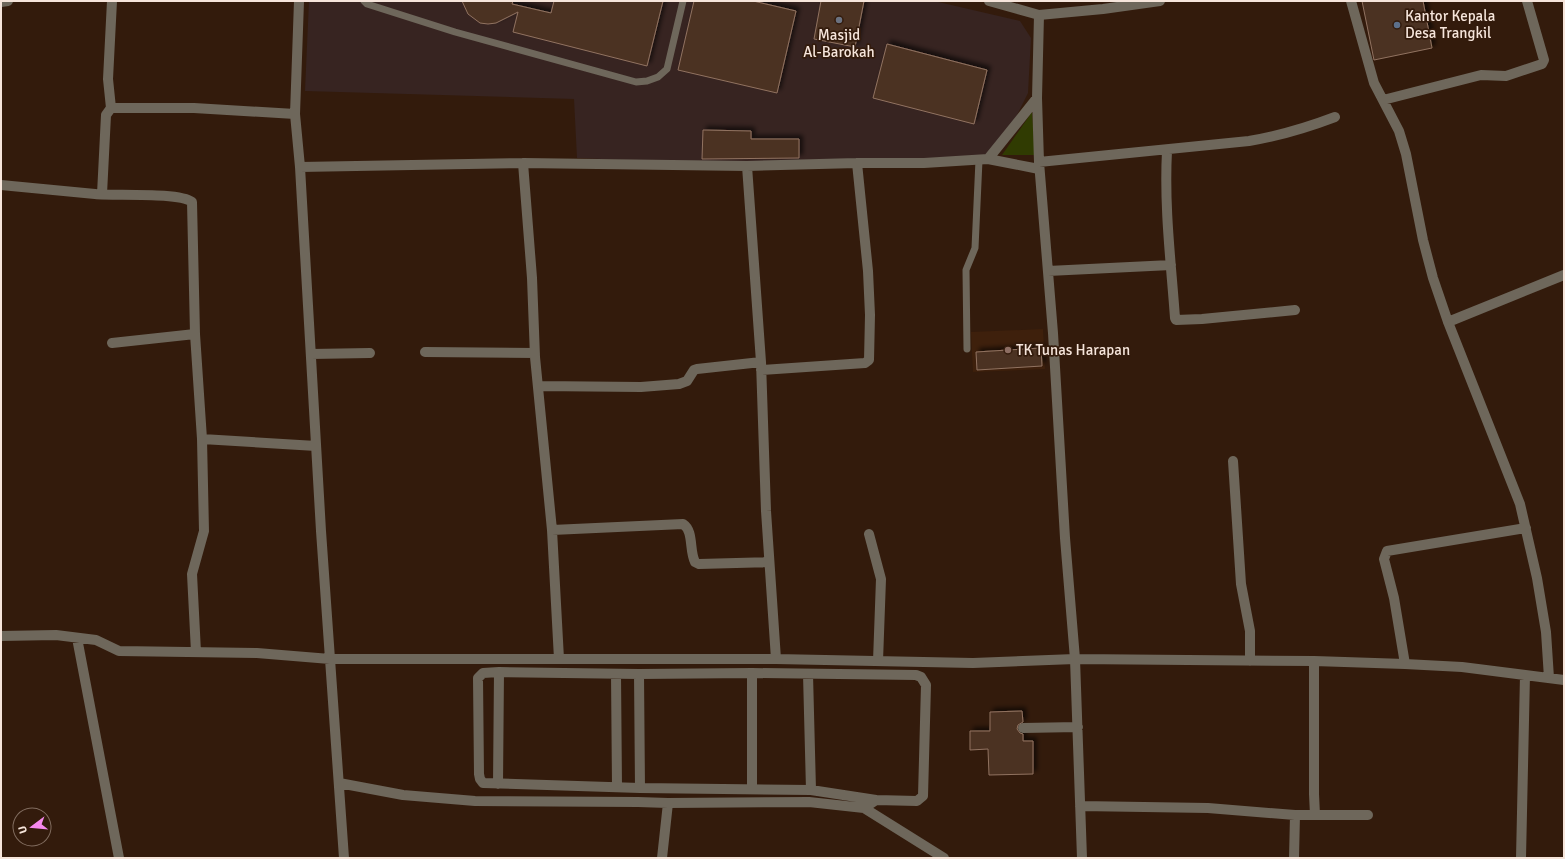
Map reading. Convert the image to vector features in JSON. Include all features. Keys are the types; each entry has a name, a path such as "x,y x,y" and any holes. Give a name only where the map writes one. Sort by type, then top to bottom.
{"street":[{"path":"1,2 8,1"},
{"path":"102,194 106,115 111,108 108,93 108,78 112,1"},
{"path":"299,1 295,114 300,167 316,446 344,858"},
{"path":"988,1 1039,15 1103,9 1160,1"},
{"path":"1351,1 1374,83 1399,131 1406,154 1423,240 1433,278 1448,322 1520,504 1537,578 1546,632 1549,678"},
{"path":"1383,100 1481,75 1506,76 1542,64 1544,60 1527,1"},
{"path":"1039,15 1037,98 1039,165 1075,659 1082,858"},
{"path":"984,160 1037,98"},
{"path":"111,108 194,108 295,114"},
{"path":"300,167 523,163 747,166 924,163 984,160 1039,165 1224,145 1273,137 1305,128 1335,117"},
{"path":"1167,151 1165,187 1166,213 1176,320 1202,320 1295,310"},
{"path":"523,163 532,278 535,353 552,530 559,659"},
{"path":"538,386 641,387 679,384 687,381 696,370 761,366 865,363 869,360 870,315 868,271 858,163"},
{"path":"747,166 761,366 769,562 776,659"},
{"path":"1,185 102,194 172,197 185,199 192,202 195,334 202,439 204,531 192,574 196,652"},
{"path":"1048,272 1171,265"},
{"path":"1448,322 1564,275"},
{"path":"112,343 195,334"},
{"path":"425,352 535,353"},
{"path":"311,354 370,353"},
{"path":"202,439 316,446"},
{"path":"1233,461 1241,584 1250,631 1250,661"},
{"path":"552,530 683,524 687,526 689,531 693,558 695,562 699,564 769,562"},
{"path":"1405,664 1394,598 1384,559 1387,551 1526,528"},
{"path":"869,534 881,579 878,661"},
{"path":"1,636 56,635 96,640 119,651 257,653 330,659 776,659 973,663 1075,659 1314,661 1405,664 1462,668 1564,680"},
{"path":"77,638 119,858"},
{"path":"1314,661 1315,815"},
{"path":"498,784 499,672"},
{"path":"483,673 616,674 752,673 916,675 921,677 926,686 923,796 917,801 876,800 811,790 752,788 640,788 483,783 478,774 478,678 483,673"},
{"path":"752,673 752,788"},
{"path":"616,674 617,787"},
{"path":"639,674 640,788"},
{"path":"808,674 811,790"},
{"path":"1521,858 1524,675"},
{"path":"1023,728 1078,727"},
{"path":"338,783 403,795 476,801 668,803 809,802 864,808 944,858"},
{"path":"864,808 876,800"},
{"path":"662,858 668,803"},
{"path":"1080,806 1208,808 1295,815 1368,815"},
{"path":"1294,858 1295,815"}],"lane":[{"path":"364,1 367,4 455,32 636,82 648,81 658,77 667,68 683,1"},
{"path":"968,349 966,270 975,248 984,160"}],"shaded area":[{"path":"309,1 934,1 1020,21 1031,38 1028,93 1012,125 987,155 747,165 577,158 574,99 305,91"},
{"name":"TK Tunas Harapan","path":"1043,329 1045,369 973,372 971,332"}],"green space":[{"path":"1032,112 1035,155 1002,155"}],"building":[{"path":"462,1 513,1 512,4 551,13 554,1 663,1 647,66 513,32 518,12 496,23 480,23 468,14"},
{"path":"694,1 753,1 796,11 777,93 678,70"},
{"name":"Masjid Al-Barokah","path":"821,1 864,1 855,47 814,39"},
{"name":"Kantor Kepala Desa Trangkil","path":"1362,1 1423,1 1432,48 1374,60"},
{"path":"887,44 987,70 974,124 873,98"},
{"path":"703,130 751,131 751,139 799,139 799,158 702,159"},
{"path":"1041,348 1042,366 977,370 976,352"},
{"path":"1022,711 1023,722 1018,725 1017,729 1023,734 1023,741 1033,741 1033,774 989,775 988,749 970,750 970,731 990,731 990,712"}],"place":[{"name":"Masjid Al-Barokah","path":"839,20"},
{"name":"Kantor Kepala Desa Trangkil","path":"1397,25"},
{"name":"TK Tunas Harapan","path":"1008,350"}]}
